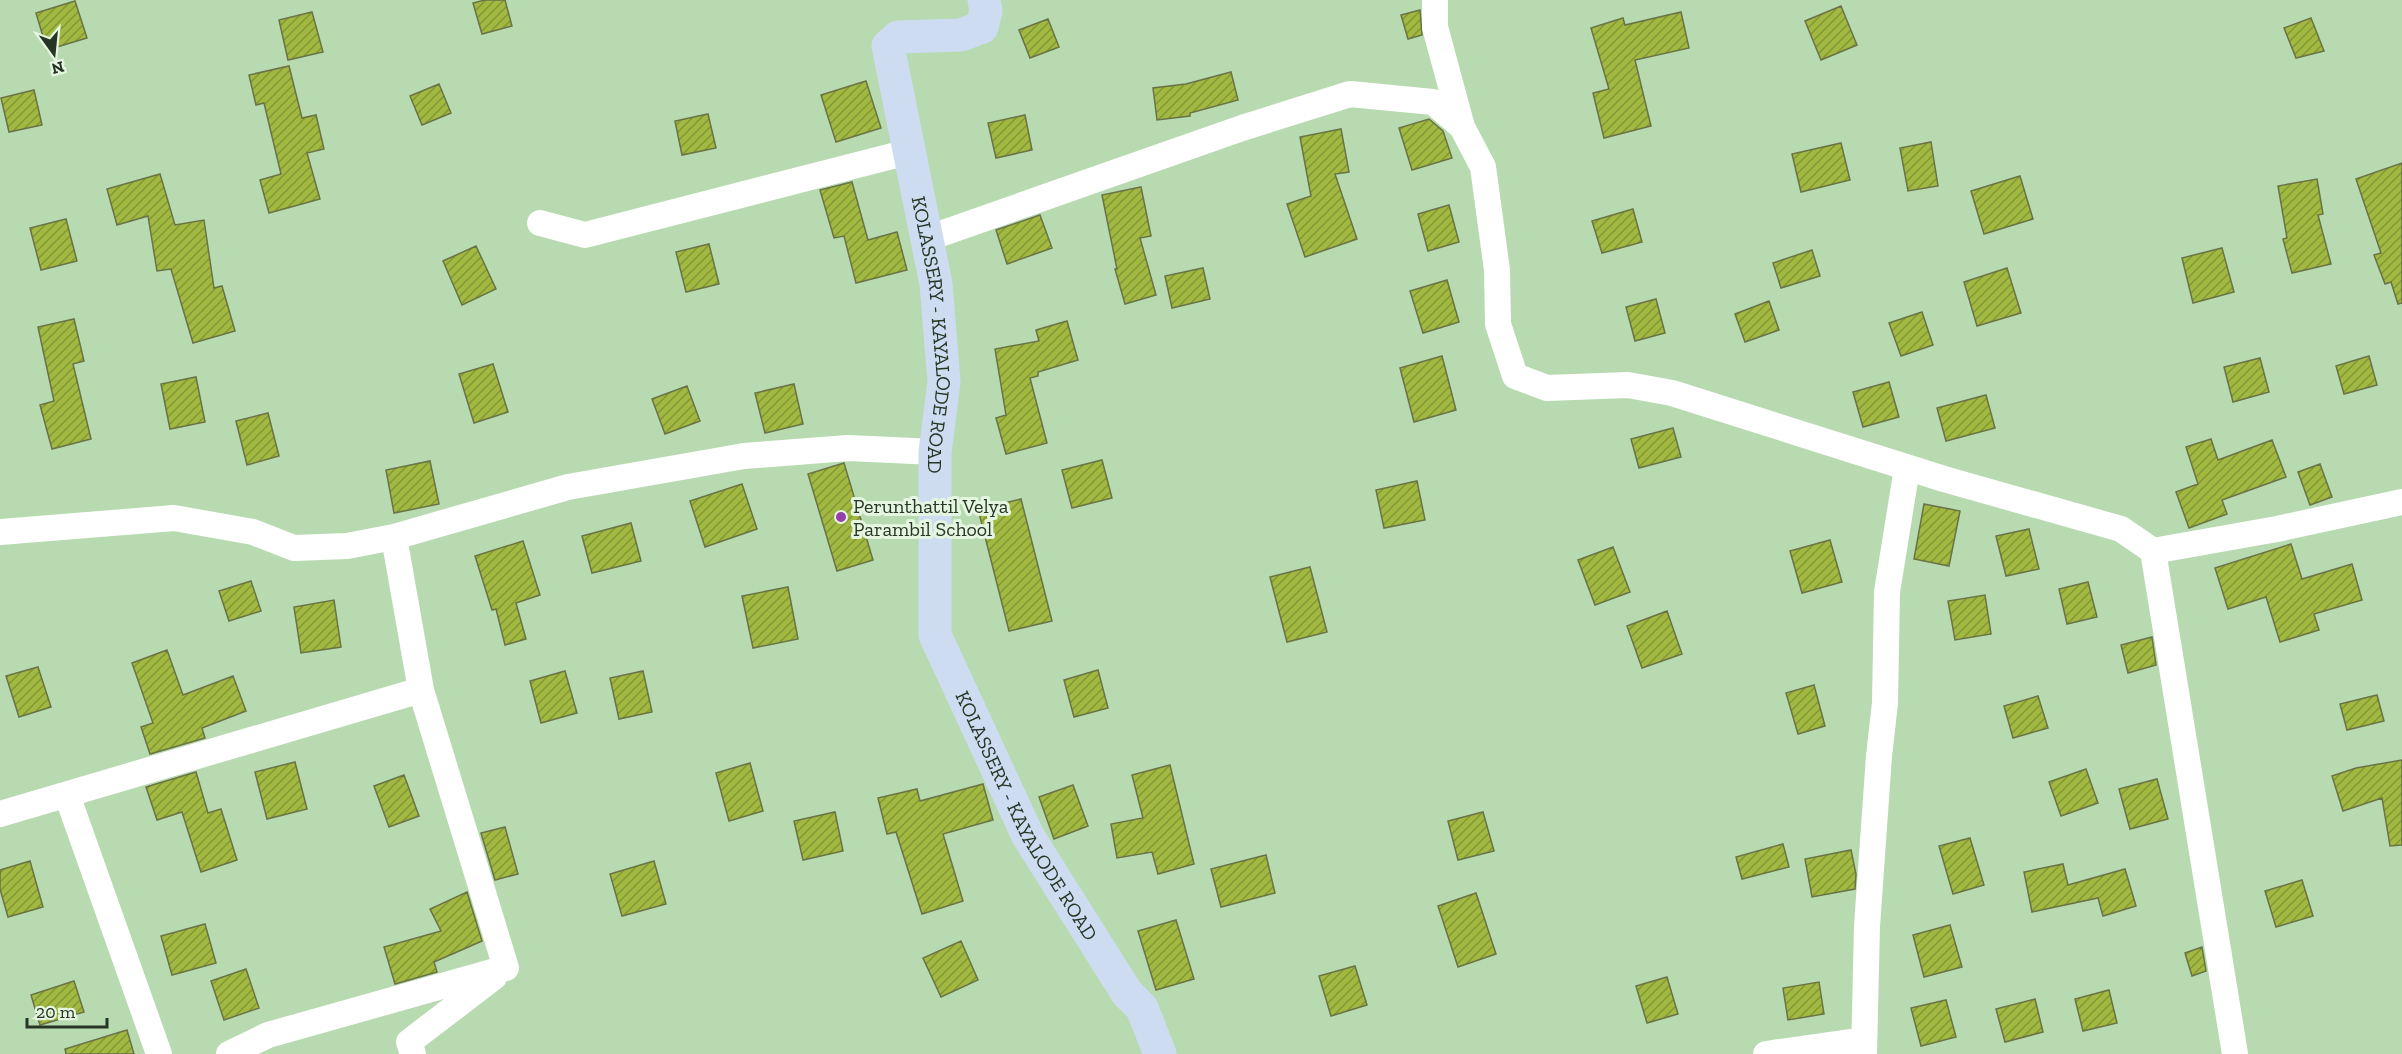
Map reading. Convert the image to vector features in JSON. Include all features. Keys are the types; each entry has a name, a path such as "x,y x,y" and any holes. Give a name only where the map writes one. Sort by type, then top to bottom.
{"main road":[{"name":"KOLASSERY - KAYALODE ROAD","path":"984,0 986,11 982,27 961,35 898,37 888,46 936,284 944,382 935,453 935,635 1028,836 1127,993 1142,1008 1160,1054"}],"street":[{"path":"1435,0 1435,27 1462,127 1483,167 1497,270 1497,324 1515,376 1547,388 1628,385 1672,393 1907,468 2121,529 2153,551 2277,530 2402,502"},
{"path":"926,239 1242,128 1350,94 1433,102 1462,127"},
{"path":"540,223 585,235 908,152"},
{"path":"0,532 174,518 253,532 294,548 347,546 394,537 568,487 744,456 848,448 935,453"},
{"path":"1766,1054 1864,1047 1867,926 1885,703 1887,591 1907,468"},
{"path":"394,537 421,690 506,968"},
{"path":"2153,551 2235,1054"},
{"path":"0,814 421,690"},
{"path":"67,795 159,1054"},
{"path":"229,1054 268,1035 506,968"},
{"path":"413,1054 409,1042 506,968"}],"building":[{"path":"485,0 505,0 512,26 482,34 473,3"},
{"path":"75,1 87,38 47,50 36,13"},
{"path":"1841,6 1857,45 1821,60 1805,21"},
{"path":"1420,10 1422,35 1408,39 1401,15"},
{"path":"312,12 323,52 288,60 279,20"},
{"path":"1681,12 1689,48 1635,60 1651,126 1604,138 1593,93 1609,89 1591,28 1623,18 1625,25"},
{"path":"2311,18 2324,51 2296,58 2284,28"},
{"path":"1048,19 1059,47 1030,58 1019,30"},
{"path":"289,66 302,118 316,115 324,149 307,153 320,199 269,213 260,180 281,174 264,103 256,105 249,75"},
{"path":"1231,72 1238,100 1190,113 1190,116 1157,120 1153,88 1186,84"},
{"path":"866,81 881,128 836,142 821,95"},
{"path":"439,84 451,113 422,125 410,96"},
{"path":"34,90 42,125 9,132 1,98"},
{"path":"708,114 716,148 682,155 675,121"},
{"path":"1025,115 1032,150 996,158 988,123"},
{"path":"1429,119 1443,131 1452,158 1412,170 1399,128"},
{"path":"1341,129 1349,172 1335,174 1357,239 1305,257 1287,204 1311,196 1300,137"},
{"path":"1931,142 1938,186 1908,191 1900,148"},
{"path":"1841,143 1850,180 1801,192 1792,154"},
{"path":"2402,163 2402,303 2398,304 2391,282 2385,284 2374,255 2381,253 2356,179"},
{"path":"160,174 175,225 204,220 214,288 222,286 235,331 193,343 171,269 157,271 148,216 117,225 107,189"},
{"path":"2020,176 2033,219 1984,234 1971,191"},
{"path":"2317,179 2323,214 2318,215 2331,264 2292,273 2283,239 2287,238 2278,186"},
{"path":"852,182 868,240 897,232 907,270 856,283 844,236 834,238 820,190"},
{"path":"1141,187 1151,236 1140,238 1156,295 1125,304 1115,269 1117,269 1102,195"},
{"path":"1449,205 1459,242 1428,251 1418,214"},
{"path":"1633,209 1642,242 1602,253 1592,221"},
{"path":"1040,215 1052,248 1007,264 996,230"},
{"path":"66,219 77,261 41,270 30,228"},
{"path":"709,244 719,284 686,292 676,252"},
{"path":"476,246 496,289 462,305 443,261"},
{"path":"2222,248 2234,292 2193,303 2182,258"},
{"path":"1812,250 1820,276 1781,288 1773,263"},
{"path":"1203,268 1210,299 1172,308 1165,276"},
{"path":"2007,268 2021,313 1977,326 1964,282"},
{"path":"1447,280 1459,322 1423,333 1410,291"},
{"path":"1656,299 1665,333 1635,341 1626,307"},
{"path":"1769,301 1779,330 1745,342 1735,314"},
{"path":"1922,312 1933,345 1901,356 1889,323"},
{"path":"74,319 84,361 73,364 91,439 52,449 40,405 54,401 38,327"},
{"path":"1067,321 1078,360 1038,372 1038,376 1030,378 1047,443 1006,454 996,418 1006,415 995,349 1039,341 1036,330"},
{"path":"1442,356 1456,410 1414,422 1400,368"},
{"path":"2369,356 2377,385 2344,394 2336,366"},
{"path":"2260,358 2269,392 2233,402 2224,367"},
{"path":"493,364 508,412 474,423 459,374"},
{"path":"196,377 205,422 170,429 161,384"},
{"path":"1889,382 1899,417 1863,427 1853,392"},
{"path":"794,384 803,424 765,433 755,393"},
{"path":"687,386 700,421 665,434 652,399"},
{"path":"1986,395 1995,428 1946,441 1937,408"},
{"path":"268,413 279,456 247,465 236,421"},
{"path":"1673,428 1681,457 1639,468 1631,439"},
{"path":"2211,439 2218,460 2272,440 2286,477 2222,500 2227,514 2189,528 2176,492 2198,484 2186,447"},
{"path":"1102,460 1112,498 1072,508 1062,470"},
{"path":"430,461 439,504 394,513 386,470"},
{"name":"Perunthattil Velya Parambil School","path":"844,463 873,560 837,571 808,474"},
{"path":"2320,464 2332,497 2310,505 2298,472"},
{"path":"1417,481 1425,520 1384,528 1376,490"},
{"path":"742,484 757,529 705,547 690,501"},
{"path":"1021,499 1052,621 1009,631 978,509"},
{"path":"1924,504 1960,511 1949,566 1914,559"},
{"path":"631,523 641,561 592,573 582,536"},
{"path":"2029,529 2039,569 2006,576 1996,536"},
{"path":"1830,540 1842,582 1802,593 1790,551"},
{"path":"523,541 540,595 516,603 526,639 505,645 496,609 492,610 475,556"},
{"path":"2291,544 2302,579 2352,564 2362,600 2314,614 2319,630 2280,642 2266,597 2228,609 2215,568"},
{"path":"1613,547 1630,592 1595,605 1578,560"},
{"path":"1310,567 1327,632 1287,642 1270,577"},
{"path":"251,581 261,611 229,621 219,591"},
{"path":"2088,582 2097,617 2067,624 2059,589"},
{"path":"788,587 798,639 753,648 742,596"},
{"path":"1985,595 1991,634 1955,640 1948,601"},
{"path":"334,600 341,647 301,653 294,607"},
{"path":"1667,611 1682,654 1642,668 1627,626"},
{"path":"2152,637 2156,665 2128,673 2121,645"},
{"path":"167,650 183,695 233,676 246,711 202,728 205,738 150,754 141,727 153,723 132,663"},
{"path":"38,667 51,707 19,717 6,676"},
{"path":"1098,670 1108,708 1074,717 1064,680"},
{"path":"565,671 577,713 541,723 530,681"},
{"path":"643,671 652,712 619,719 610,678"},
{"path":"1814,685 1825,726 1798,734 1786,693"},
{"path":"2377,695 2384,721 2347,730 2340,704"},
{"path":"2038,696 2048,728 2013,738 2004,706"},
{"path":"2402,760 2402,845 2390,846 2382,798 2343,811 2332,776 2356,768"},
{"path":"295,762 307,809 267,819 255,772"},
{"path":"750,763 763,811 729,821 716,773"},
{"path":"1170,765 1194,864 1158,874 1152,852 1117,858 1111,824 1143,818 1132,775"},
{"path":"2086,769 2098,803 2061,816 2049,782"},
{"path":"196,772 208,813 221,809 237,860 201,872 182,812 157,820 146,787"},
{"path":"404,775 419,816 389,827 374,786"},
{"path":"2157,779 2168,819 2130,829 2119,789"},
{"path":"983,784 993,820 943,834 963,901 922,914 896,832 887,834 878,798 917,789 920,801"},
{"path":"1073,785 1088,826 1054,839 1039,797"},
{"path":"835,812 843,851 803,860 794,821"},
{"path":"1483,812 1494,851 1458,860 1448,821"},
{"path":"505,827 518,874 495,880 481,833"},
{"path":"1970,838 1984,885 1953,894 1939,846"},
{"path":"1783,844 1789,867 1742,879 1736,857"},
{"path":"1851,850 1856,874 1855,889 1812,897 1805,859"},
{"path":"1266,855 1275,893 1221,907 1211,869"},
{"path":"30,861 43,907 8,917 0,889 0,870"},
{"path":"654,861 666,904 622,916 610,874"},
{"path":"2063,864 2068,885 2125,869 2136,906 2103,916 2098,898 2032,912 2024,872"},
{"path":"2302,880 2313,916 2276,927 2265,891"},
{"path":"467,892 482,941 434,962 437,972 395,984 384,947 441,931 430,909"},
{"path":"1476,893 1496,954 1458,967 1438,906"},
{"path":"1176,920 1194,979 1156,990 1138,931"},
{"path":"205,924 216,963 172,975 161,936"},
{"path":"1950,925 1962,967 1924,977 1913,935"},
{"path":"961,941 978,980 941,997 923,958"},
{"path":"2202,947 2206,971 2192,976 2185,953"},
{"path":"1355,966 1367,1005 1331,1016 1319,976"},
{"path":"246,969 259,1008 224,1020 211,981"},
{"path":"1667,977 1678,1014 1647,1023 1636,986"},
{"path":"74,981 84,1012 40,1025 31,995"},
{"path":"1819,982 1824,1014 1788,1020 1783,988"},
{"path":"2109,990 2117,1023 2083,1031 2075,999"},
{"path":"2035,999 2043,1032 2005,1042 1996,1009"},
{"path":"1946,1000 1956,1037 1921,1046 1911,1008"},
{"path":"127,1030 134,1054 66,1054 65,1049"}],"place":[{"name":"Perunthattil Velya Parambil School","path":"841,517"}]}
